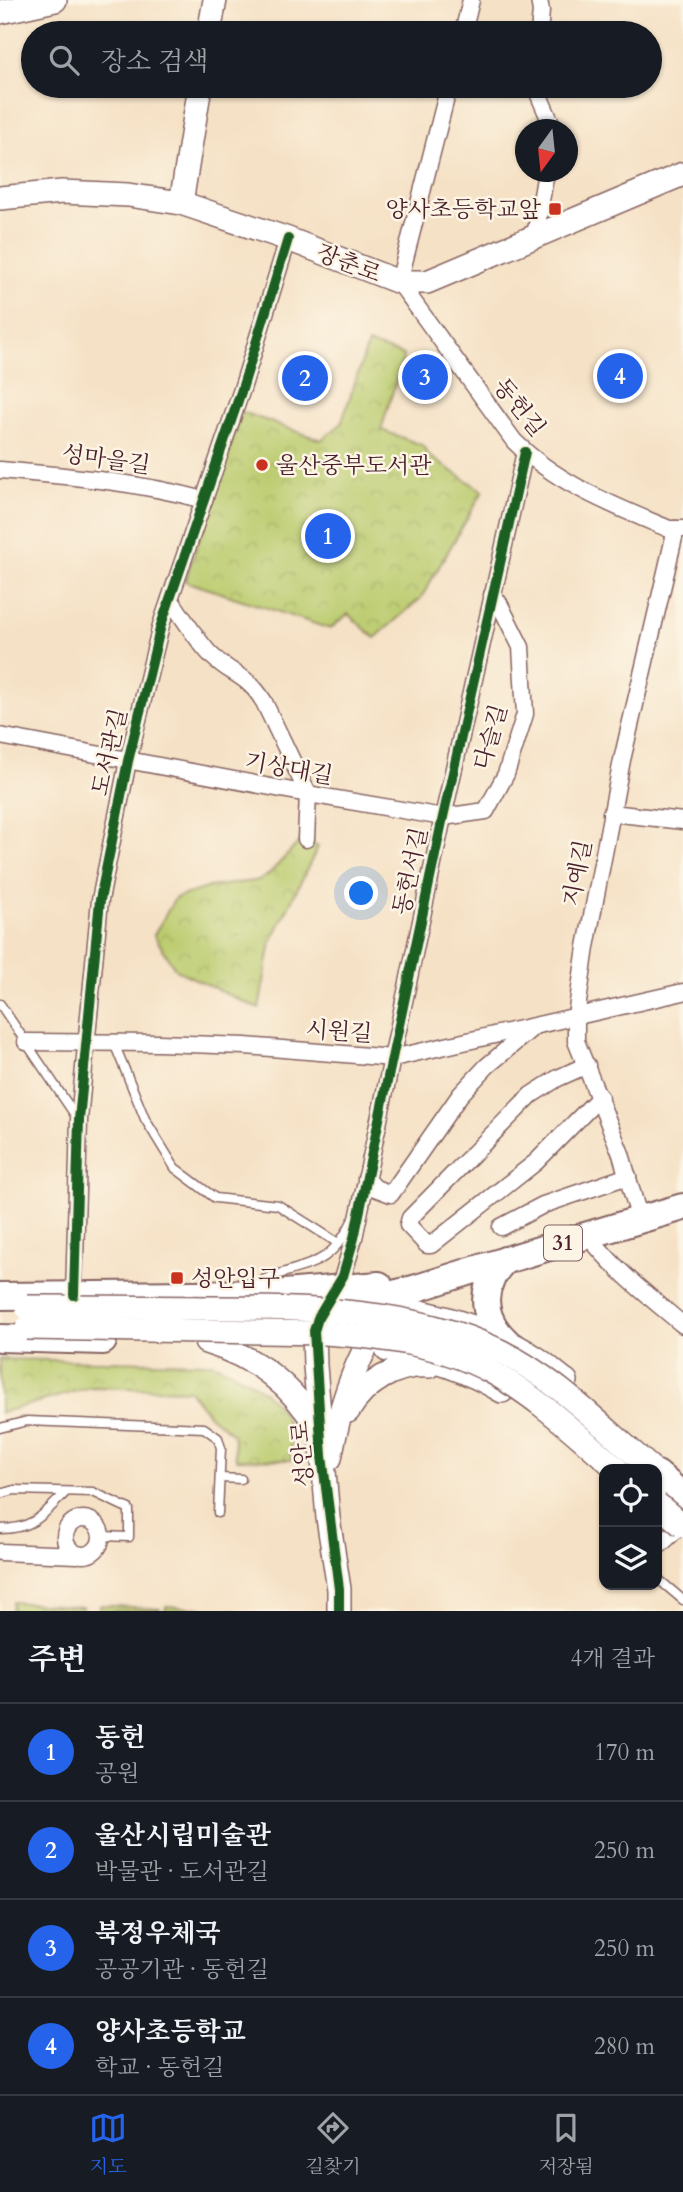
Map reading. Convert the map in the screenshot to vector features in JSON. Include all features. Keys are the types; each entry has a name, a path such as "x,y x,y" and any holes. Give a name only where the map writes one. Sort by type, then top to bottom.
{"main road":[{"path":"0,12 55,0"},
{"path":"211,21 215,0"},
{"path":"181,203 198,98"},
{"name":"장춘로","path":"0,198 62,192 128,195 181,203 288,239 399,282 427,282 683,174"},
{"name":"31","path":"430,1283 683,1207"},
{"path":"505,1260 491,1276 486,1302 491,1323 507,1342"},
{"path":"0,1296 284,1293 430,1283"},
{"path":"327,1436 342,1410 367,1346 378,1327 396,1306 430,1283"},
{"path":"347,1290 481,1330 536,1357 567,1382 649,1464"},
{"path":"314,1338 336,1313 347,1290"},
{"path":"284,1293 308,1308 313,1317 314,1338"},
{"path":"0,1307 27,1317 363,1335 422,1346 467,1360 516,1387 545,1407 611,1464"},
{"path":"0,1328 27,1317 285,1309 402,1319 441,1329 493,1348 530,1368 648,1464"},
{"path":"0,1338 284,1343 314,1338 367,1346 431,1360 463,1371 510,1396 599,1464"},
{"name":"성안로","path":"314,1338 327,1436 326,1492 339,1589 339,1611"},
{"path":"206,1342 241,1354 267,1370 298,1399 327,1436"},
{"path":"327,1436 360,1395 382,1377 406,1367 422,1365 463,1371"},
{"path":"662,1474 683,1488"},
{"path":"662,1476 683,1496"},
{"path":"662,1508 683,1527"},
{"path":"662,1514 683,1527"}],"street":[{"path":"466,21 471,0"},
{"path":"539,0 540,21"},
{"path":"399,282 446,98"},
{"path":"540,98 549,119"},
{"path":"535,236 544,182"},
{"name":"도서관길","path":"74,1295 79,1120 100,900 128,761 161,625 242,389 288,239"},
{"name":"동헌길","path":"399,282 514,441 525,452 590,496 669,529 679,529"},
{"name":"동헌서길","path":"347,1290 359,1206 525,452"},
{"name":"성마을길","path":"0,470 53,474 167,490 204,500"},
{"name":"지예길","path":"640,1220 628,1176 600,1097 576,1041 576,1016 611,813 679,529"},
{"name":"다슬길","path":"443,817 486,811 506,774 525,714 521,647 499,603 492,595"},
{"path":"170,599 212,656 256,688 308,794 306,839"},
{"name":"기상대길","path":"0,736 443,817"},
{"path":"611,813 683,821"},
{"name":"시원길","path":"26,1042 245,1046 393,1058 576,1016 680,996"},
{"path":"366,1178 375,1188 391,1194 460,1095 486,1066 536,1025"},
{"path":"587,1065 558,1078 531,1095 410,1218 408,1225 427,1245 431,1245 536,1162 600,1097"},
{"path":"501,1227 543,1205 628,1176"},
{"path":"588,1235 625,1276 683,1325"},
{"path":"0,1552 77,1555 88,1555 101,1544 102,1536 95,1523 83,1519 71,1523 66,1531 67,1546 77,1555"},
{"path":"662,1545 683,1527"},
{"path":"27,1553 66,1531"}],"lane":[{"path":"0,1004 79,1120"},
{"path":"114,1043 145,1119 175,1168 215,1198 278,1205 338,1243"},
{"path":"229,1293 321,1260 338,1243 359,1206"},
{"path":"0,1428 27,1421 204,1428 218,1438 221,1448 218,1513"},
{"path":"220,1478 241,1479"},
{"path":"0,1494 14,1490 93,1492 129,1509 130,1537 102,1536"},
{"path":"0,1529 36,1522 66,1492"},
{"path":"662,1582 683,1600"}],"green space":[{"path":"368,344 404,355 381,430 422,445 429,456 483,491 421,598 375,638 348,614 330,629 185,581 242,412 321,440 341,424"},
{"path":"302,839 318,847 271,942 259,1009 176,970 154,935 175,898 209,887 260,880"},
{"path":"0,1359 212,1363 258,1387 277,1405 290,1432 291,1460 236,1459 233,1434 210,1416 189,1390 91,1387 0,1413"},
{"path":"13,1602 82,1607 81,1611 12,1611"},
{"path":"100,1605 160,1609 160,1611 100,1611"},
{"path":"166,1606 236,1611 165,1611"}],"cycle path":[{"path":"74,1295 79,1120 100,900 128,761 161,625 242,389 288,239"},
{"path":"339,1611 339,1589 322,1456 314,1331 318,1318 343,1276 354,1238 443,817 525,452"}],"place":[{"name":"양사초등학교앞","path":"555,209"},
{"name":"양사초등학교","path":"620,376"},
{"name":"북정우체국","path":"425,377"},
{"name":"울산시립미술관","path":"305,378"},
{"name":"울산중부도서관","path":"262,465"},
{"name":"동헌","path":"328,536"},
{"name":"성안입구","path":"177,1278"}]}
